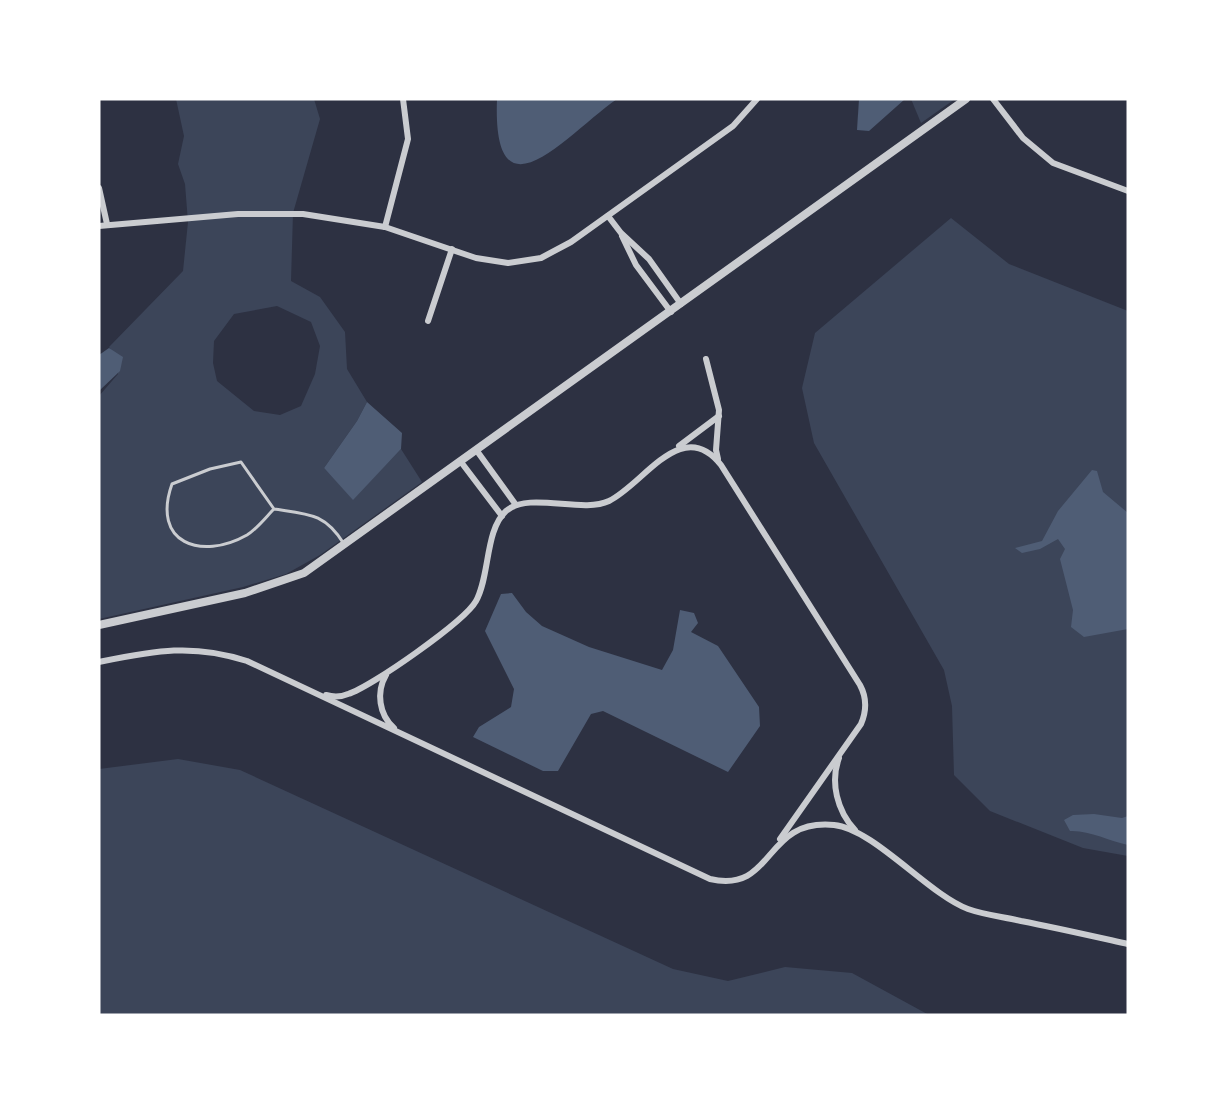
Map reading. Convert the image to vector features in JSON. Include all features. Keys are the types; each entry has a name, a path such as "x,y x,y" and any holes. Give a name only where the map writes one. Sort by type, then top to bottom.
{"street":[{"path":"385,227 408,140 403,99"},
{"path":"99,226 275,213 335,218 385,227 492,262 525,262 556,251 608,216 734,126 757,99"},
{"path":"99,625 278,584 304,573 966,99"},
{"path":"993,99 1023,138 1053,163 1128,191"},
{"path":"99,188 107,224"},
{"path":"608,216 621,233 649,259 681,304"},
{"path":"621,233 636,265 671,312"},
{"path":"428,321 452,249"},
{"path":"706,359 719,416 716,450 721,465"},
{"path":"314,692 330,696 349,694 387,672 467,612 475,604 502,516 516,505 605,503 719,416"},
{"path":"99,662 159,650 199,650 247,661 710,879 724,882 745,879 761,867 846,746 865,715 864,692 721,465 710,452 699,448 687,446 673,451"},
{"path":"477,451 516,505"},
{"path":"462,462 502,516"},
{"path":"387,672 381,688 381,705 386,720 399,733"},
{"path":"846,746 836,769 836,786 844,815 859,834"},
{"path":"771,851 786,837 808,827 839,826 859,834 968,909 1128,944"}],"lane":[{"path":"274,509 248,535 211,547 181,541 170,530 165,504 172,484 210,469 241,462 274,509 321,517 334,528 345,545"}],"shaded area":[{"path":"176,99 314,99 320,119 293,213 291,281 320,297 345,332 347,369 367,402 357,421 324,468 353,499 401,449 422,482 320,555 286,574 243,587 99,619 99,396 118,374 116,357 109,347 183,271 188,222 185,184 178,164 184,136","holes":["277,306 311,322 320,346 315,374 301,406 280,415 254,411 217,381 213,363 214,341 234,314"]},
{"path":"497,99 617,99 557,147 538,159 520,164 507,158 499,137"},
{"path":"859,99 905,99 869,131 857,130"},
{"path":"911,99 955,99 921,123"},
{"path":"951,218 1009,264 1128,311 1128,856 1083,848 990,811 954,775 952,706 944,670 814,443 802,388 815,333"},
{"path":"109,348 123,357 120,371 99,391 99,355"},
{"path":"367,402 402,433 401,449 353,500 324,468 357,421"},
{"path":"1092,470 1097,471 1103,492 1128,513 1128,629 1084,637 1071,627 1073,610 1060,559 1065,549 1058,539 1040,549 1022,553 1015,548 1042,541 1058,511"},
{"path":"512,593 526,612 542,626 589,647 662,670 673,650 680,610 694,613 698,623 691,632 718,646 759,707 760,726 728,772 603,711 591,714 558,771 543,771 473,737 479,727 511,707 514,689 485,631 501,594"},
{"path":"178,759 240,770 673,969 728,981 785,967 852,973 929,1015 99,1015 99,769"},
{"path":"1094,814 1122,818 1128,816 1128,845 1092,834 1070,831 1064,820 1073,815"}]}
